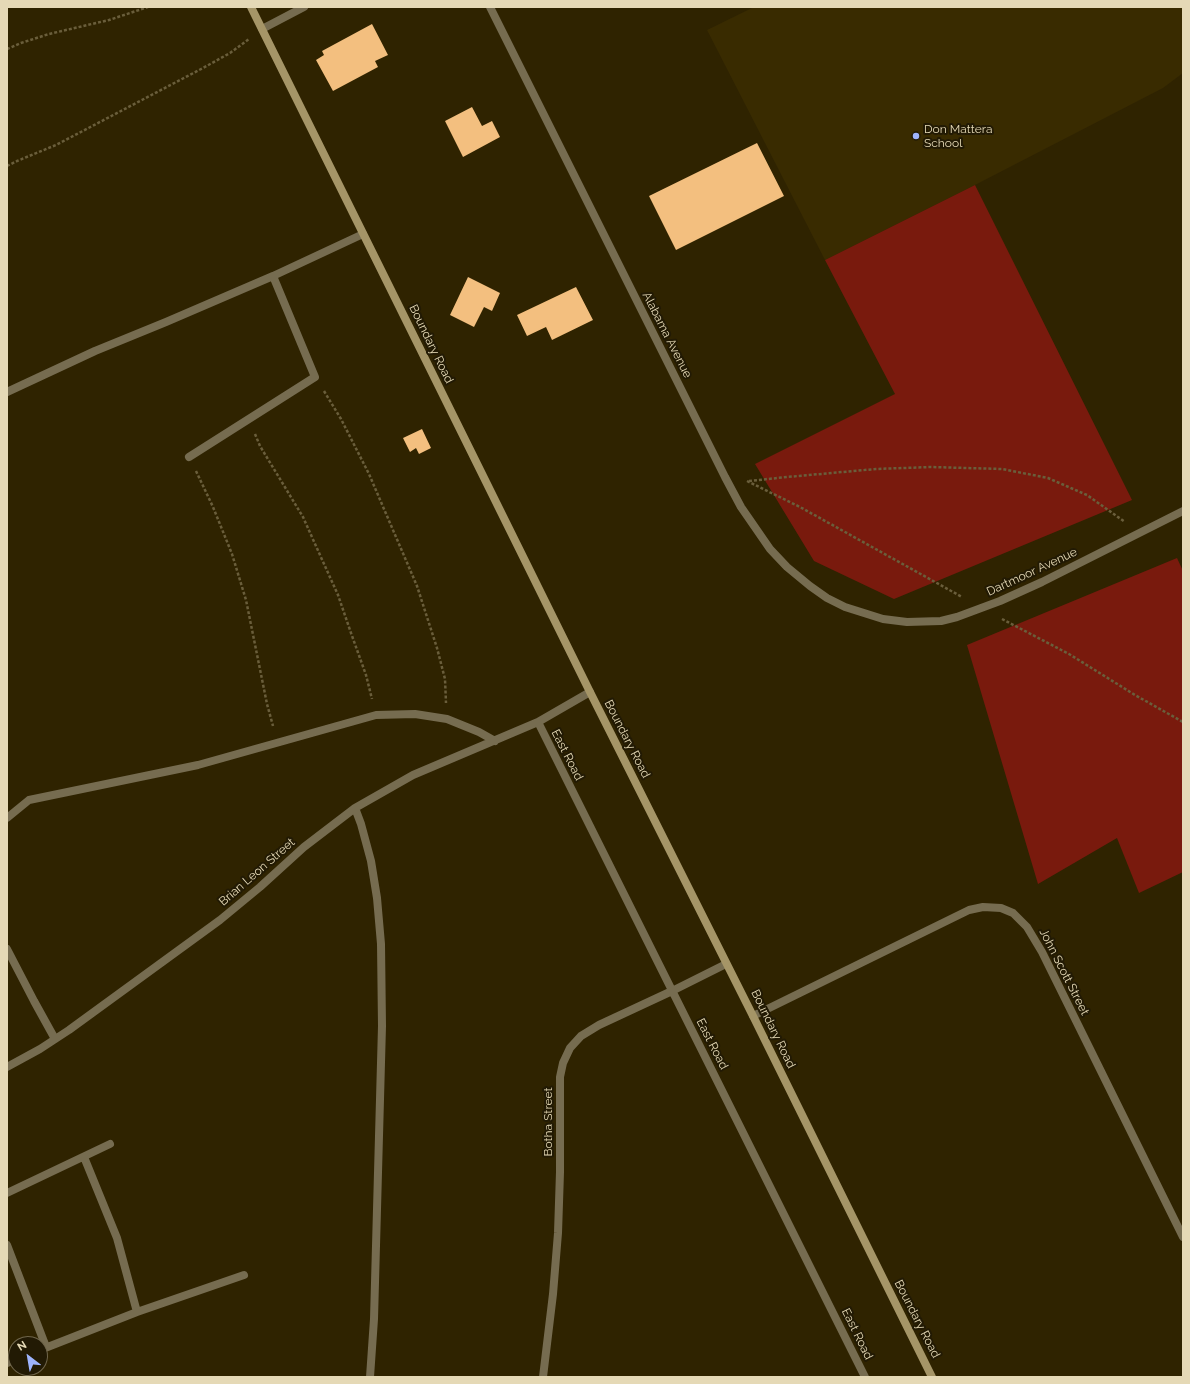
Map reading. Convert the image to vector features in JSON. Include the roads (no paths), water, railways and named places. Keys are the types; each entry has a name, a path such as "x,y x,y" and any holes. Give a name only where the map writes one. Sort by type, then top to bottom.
{"street":[{"name":"Boundary Road","path":"251,7 590,692 932,1377"},
{"path":"262,29 304,7"},
{"name":"Alabama Avenue","path":"490,7 741,507 770,549 787,567 827,598 856,611 883,619"},
{"path":"7,392 95,351 160,325 273,276 363,234"},
{"path":"189,456 315,377 273,276"},
{"name":"Dartmoor Avenue","path":"883,619 907,622 941,621 981,609 1042,582 1183,511"},
{"name":"Boundary Road","path":"538,722 590,692"},
{"path":"7,818 29,800 198,765 376,715 415,714 447,719 479,732 495,741"},
{"name":"Brian Leon Street","path":"7,1067 56,1039 220,920 260,887 304,847 355,808 414,775 538,722"},
{"name":"East Road","path":"538,722 865,1377"},
{"path":"355,808 371,861 382,944 382,1034 374,1319 370,1377"},
{"name":"John Scott Street","path":"753,1016 969,910 983,907 1001,908 1013,913 1027,927 1042,952 1183,1237"},
{"path":"7,949 56,1039"},
{"name":"Botha Street","path":"543,1377 553,1294 558,1233 560,1076 563,1062 570,1048 581,1036 599,1025 726,964"},
{"path":"7,1193 110,1144"},
{"path":"84,1157 117,1238 137,1312"},
{"path":"7,1245 39,1336"},
{"path":"48,1346 137,1312 244,1275"}],"place":[{"name":"Don Mattera School","path":"916,136"}]}
